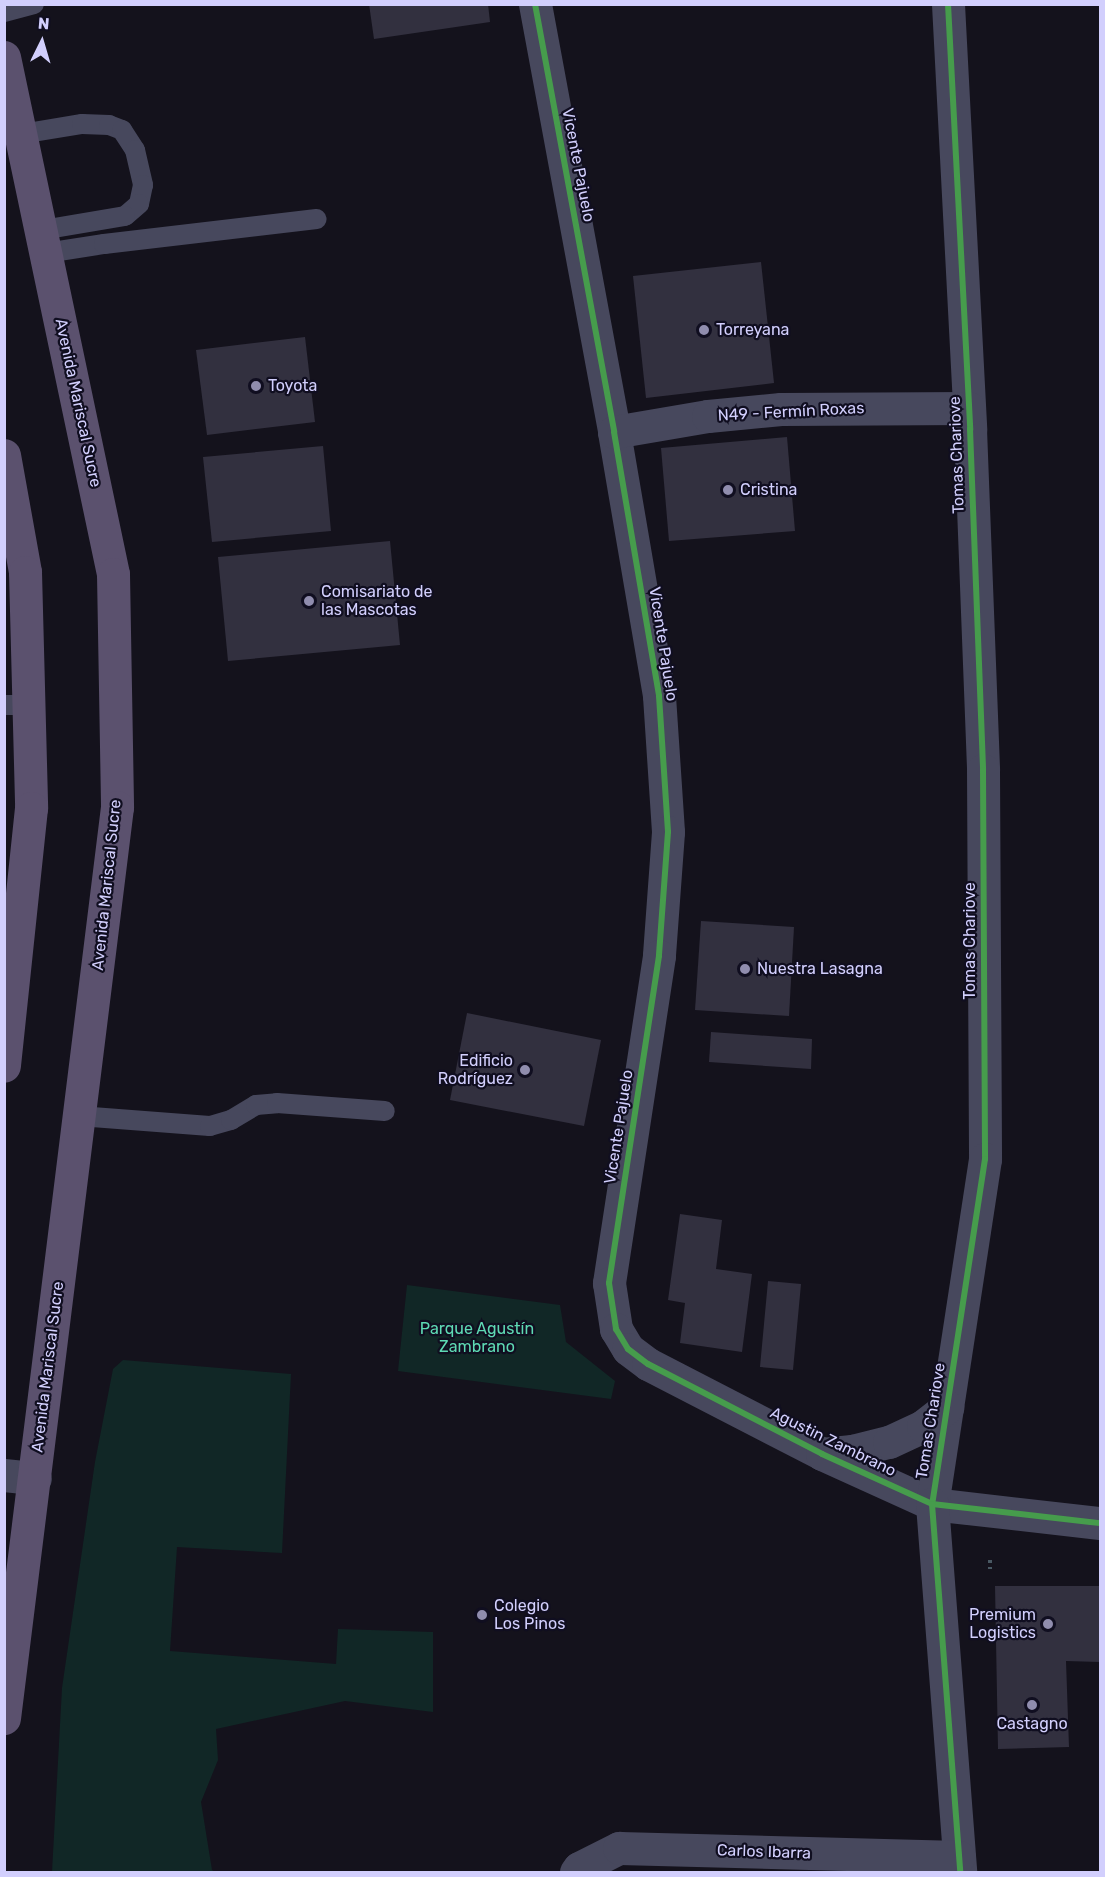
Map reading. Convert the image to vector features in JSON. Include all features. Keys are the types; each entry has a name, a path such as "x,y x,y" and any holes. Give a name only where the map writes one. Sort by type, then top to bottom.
{"main road":[{"name":"Avenida Mariscal Sucre","path":"4,57 113,574 117,807 79,1116 20,1477 4,1718"},
{"path":"4,454 15,573 16,705 31,808 4,1066"}],"street":[{"name":"Vicente Pajuelo","path":"535,4 614,432 659,696 668,832 659,956 609,1282 616,1329"},
{"name":"Tomas Chariove","path":"948,4 969,408 983,770 985,1159 932,1504 960,1865"},
{"name":"N49 - Fermín Roxas","path":"614,432 708,416 781,409 969,408"},
{"name":"Agustin Zambrano","path":"616,1329 628,1350 648,1364 822,1454 932,1504 1101,1523"},
{"path":"822,1454 852,1451 889,1442 923,1426 947,1407"},
{"name":"Carlos Ibarra","path":"576,1872 579,1868 619,1848 960,1865"}],"lane":[{"path":"4,12 34,4"},
{"path":"21,134 82,124 109,125 122,130 135,150 143,185 139,204 125,216 44,242"},
{"path":"44,242 104,243 317,219"},
{"path":"79,1116 210,1126 231,1120 256,1105 277,1103 385,1111"}],"path":[{"path":"990,1560 990,1569"}],"green space":[{"name":"Parque Agustín Zambrano","path":"407,1285 560,1305 566,1342 615,1381 611,1399 398,1371"},
{"path":"123,1360 291,1374 282,1553 177,1547 170,1651 336,1664 338,1629 433,1632 433,1712 345,1701 216,1729 218,1760 201,1802 212,1870 215,1872 52,1872 62,1688 95,1462 113,1369"}],"building":[{"path":"369,4 488,4 490,22 374,39"},
{"name":"Torreyana","path":"761,262 774,383 646,398 633,276"},
{"name":"Toyota","path":"305,337 315,422 207,435 196,350"},
{"name":"Cristina","path":"787,437 795,531 669,541 661,448"},
{"path":"323,446 331,531 212,542 203,457"},
{"name":"Comisariato de las Mascotas","path":"390,541 400,645 228,661 218,557"},
{"name":"Nuestra Lasagna","path":"701,921 794,927 789,1016 695,1010"},
{"name":"Edificio Rodríguez","path":"467,1013 601,1040 584,1126 450,1100"},
{"path":"711,1032 812,1039 811,1069 709,1062"},
{"path":"680,1214 722,1220 716,1269 752,1274 742,1352 680,1343 685,1303 668,1300"},
{"path":"768,1281 801,1284 793,1370 760,1367"},
{"path":"995,1586 1100,1586 1100,1662 1066,1661 1069,1747 998,1749"}],"cycle path":[{"path":"535,4 614,432 659,696 668,832 659,956 609,1283 616,1329 628,1349 648,1364 822,1454 932,1504 1100,1523"},
{"path":"948,4 970,429 983,770 985,1159 932,1504 960,1872"}],"place":[{"name":"Torreyana","path":"704,330"},
{"name":"Toyota","path":"256,386"},
{"name":"Cristina","path":"728,490"},
{"name":"Comisariato de las Mascotas","path":"309,601"},
{"name":"Nuestra Lasagna","path":"745,969"},
{"name":"Edificio Rodríguez","path":"525,1070"},
{"name":"Colegio Los Pinos","path":"482,1615"},
{"name":"Premium Logistics","path":"1048,1624"},
{"name":"Castagno","path":"1032,1705"}]}
